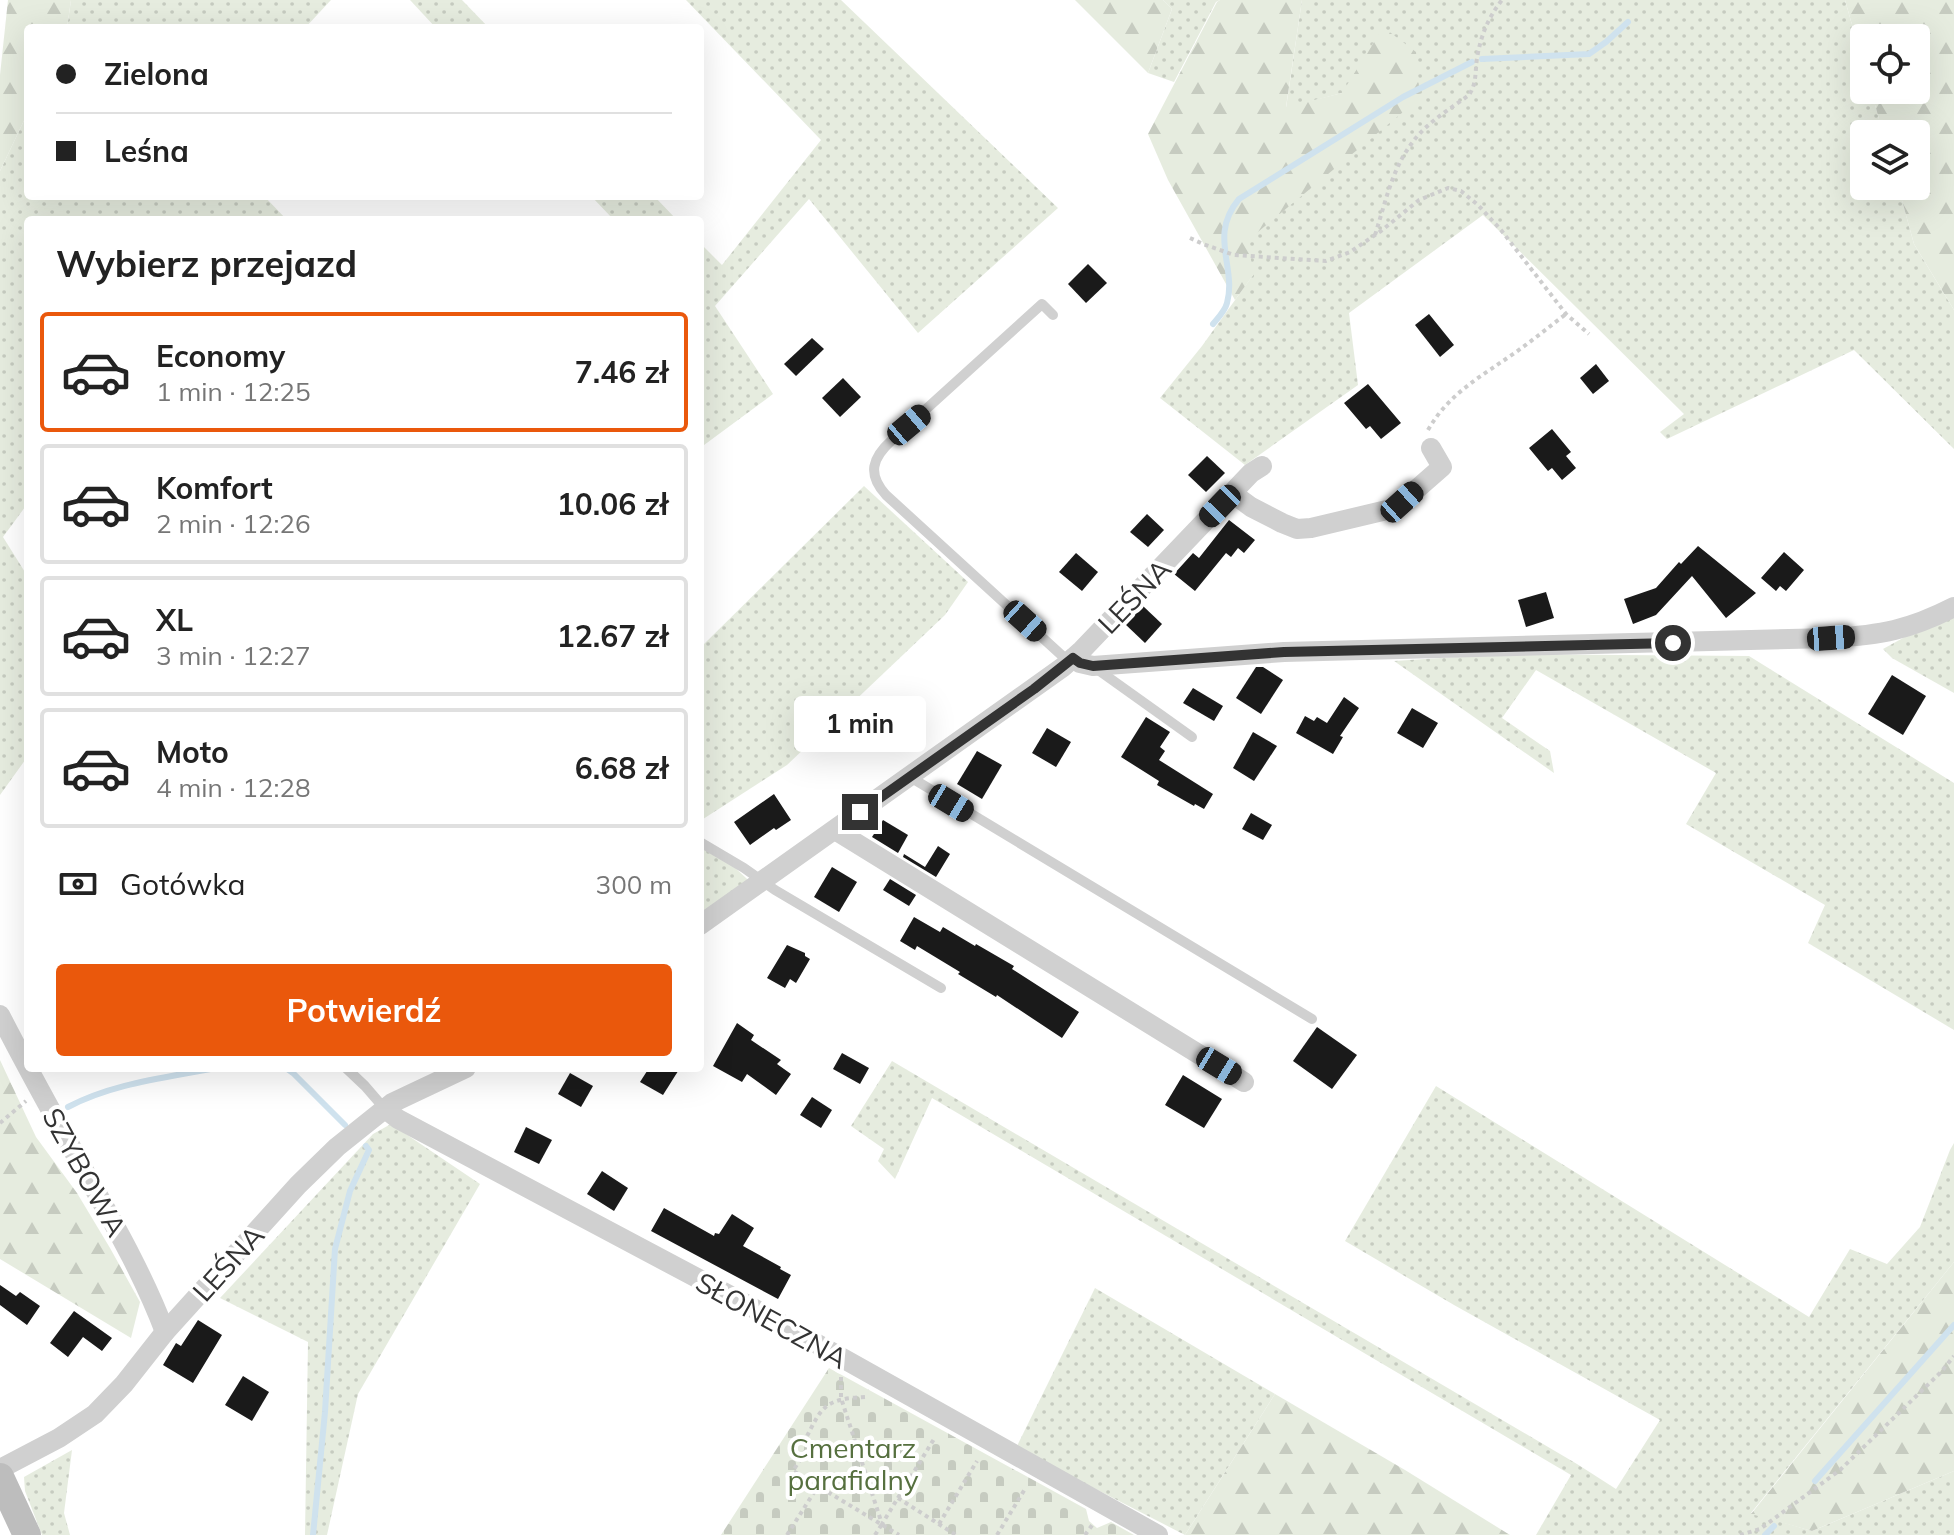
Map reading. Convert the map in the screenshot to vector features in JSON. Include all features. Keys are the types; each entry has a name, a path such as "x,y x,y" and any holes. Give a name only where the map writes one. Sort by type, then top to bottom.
{"main road":[{"path":"0,1477 27,1535"}],"street":[{"path":"1232,493 1262,513 1297,529 1385,511 1402,502 1442,467 1428,440"},
{"name":"LEŚNA","path":"704,922 1078,662 1232,493 1262,466"},
{"path":"1078,662 1284,652 1831,638 1887,633 1954,607"},
{"path":"835,830 1244,1082"},
{"name":"SZYBOWA","path":"0,1015 24,1061"},
{"name":"SZYBOWA","path":"30,1072 126,1247 165,1332"},
{"name":"LEŚNA","path":"0,1469 59,1438 95,1414 314,1168 347,1138 384,1108 457,1072"},
{"name":"SŁONECZNA","path":"384,1108 398,1119 746,1304 1158,1535"}],"lane":[{"path":"1053,315 1042,304 892,440 877,458 874,477 886,495 1078,662 1192,737"},
{"path":"910,777 1312,1019"},
{"path":"704,844 941,988"},
{"path":"350,1072 384,1108"}],"path":[{"path":"1375,235 1395,173 1412,142 1474,88 1482,33 1488,17 1502,0"},
{"path":"1190,238 1230,254 1326,261 1350,252 1419,200 1448,188 1461,191 1501,230 1566,314 1589,334"},
{"path":"1428,440 1437,414 1455,394 1566,314"},
{"path":"0,1123 39,1090"},
{"path":"1740,1535 1760,1529 1840,1470 1954,1356"},
{"path":"841,1375 841,1398 882,1524"},
{"path":"865,1397 841,1398 821,1410 804,1442 809,1445 793,1471 899,1535"},
{"path":"875,1535 934,1439"},
{"path":"939,1524 977,1461"},
{"path":"787,1535 818,1486"},
{"path":"997,1535 1025,1489"},
{"path":"898,1498 956,1535"},
{"path":"1085,1535 1093,1524"}],"green space":[{"path":"8,0 71,0 68,24 24,24 24,120 0,171 0,75"},
{"path":"71,0 331,0 309,24 68,24"},
{"path":"410,0 462,0 485,24 432,24"},
{"path":"686,0 841,0 1058,208 918,333 809,199 715,306 773,394 704,445 704,247 722,265 821,140"},
{"path":"1075,0 1163,0 1172,9 1148,73"},
{"path":"1163,0 1220,0 1216,2 1174,82 1148,73 1172,9"},
{"path":"1220,0 1302,0 1286,107 1342,93 1383,27 1416,52 1420,98 1247,241 1254,274 1235,300 1168,180 1148,134"},
{"path":"1302,0 1845,0 1852,24 1850,104 1875,104 1879,120 1850,120 1850,200 1902,200 1914,244 1954,310 1954,449 1854,350 1667,439 1660,432 1684,414 1483,215 1349,313 1358,385 1245,465 1160,398 1253,275 1246,241 1420,97 1342,93 1286,108"},
{"path":"1845,0 1954,0 1954,310 1914,244 1902,200 1930,200 1930,120 1879,120 1875,104 1930,104 1930,24 1852,24"},
{"path":"24,120 24,200 268,200 283,216 24,216 24,508 3,537 24,571 24,762 0,795 0,171"},
{"path":"595,200 658,200 673,216 610,216"},
{"path":"864,486 968,582 945,615 787,765 704,818 704,644"},
{"path":"1954,610 1954,693 1892,658 1883,649"},
{"path":"1503,654 1749,656 1954,783 1954,1030 1808,943 1825,905 1686,824 1716,773 1536,670 1502,718 1550,751 1554,773 1394,661"},
{"path":"704,839 761,892 704,930"},
{"path":"0,1060 36,1137 77,1193 140,1302 131,1338 0,1259"},
{"path":"892,1061 1616,1489 1660,1420 1345,1241 1436,1086 1809,1317 1850,1249 1887,1264 1920,1227 1954,1143 1954,1262 1751,1513 1812,1531 1954,1471 1954,1535 1536,1535 1571,1475 932,1098 895,1179 878,1161 884,1149 851,1126"},
{"path":"391,1124 480,1184 358,1394 327,1535 305,1535 308,1342 220,1298 373,1134"},
{"path":"1954,1262 1954,1471 1812,1531 1751,1514"},
{"path":"1095,1288 1275,1394 1185,1535 1016,1448"},
{"name":"Cmentarz parafialny","path":"829,1368 1086,1509 1089,1521 1097,1528 1111,1522 1134,1535 721,1535"},
{"path":"1275,1394 1405,1470 1510,1535 1185,1535"},
{"path":"72,1450 64,1513 70,1535 42,1535 25,1491 24,1477"}],"building":[{"path":"1088,264 1107,283 1086,303 1068,284"},
{"path":"1429,314 1454,345 1440,357 1415,325"},
{"path":"812,338 824,349 796,376 784,364"},
{"path":"1596,364 1609,381 1593,394 1580,378"},
{"path":"843,378 861,397 840,417 822,398"},
{"path":"1368,384 1401,423 1381,439 1370,426 1366,429 1344,403"},
{"path":"1552,429 1571,452 1566,456 1576,468 1562,480 1552,468 1548,471 1529,448"},
{"path":"1207,456 1225,473 1206,492 1188,475"},
{"path":"1147,514 1164,530 1148,547 1130,532"},
{"path":"1229,520 1255,540 1244,553 1238,548 1231,557 1226,553 1195,591 1174,574 1193,553 1199,558"},
{"path":"1698,546 1756,593 1726,618 1692,576 1656,615 1633,624 1624,599 1656,588"},
{"path":"1784,552 1804,570 1786,591 1780,586 1776,591 1761,578"},
{"path":"1076,553 1098,572 1082,591 1059,572"},
{"path":"1546,592 1554,618 1526,627 1518,600"},
{"path":"1143,606 1162,624 1145,643 1125,624"},
{"path":"1256,667 1263,667 1283,680 1261,714 1236,698"},
{"path":"1892,675 1926,696 1903,735 1868,714"},
{"path":"1193,688 1223,706 1214,721 1183,703"},
{"path":"1344,697 1359,708 1340,736 1343,737 1333,754 1296,733 1305,716 1314,721 1317,717 1327,723"},
{"path":"1412,708 1438,723 1423,748 1397,733"},
{"path":"1146,717 1170,732 1160,747 1165,751 1159,760 1213,794 1204,809 1157,785 1159,781 1121,757"},
{"path":"1047,728 1071,742 1056,767 1032,753"},
{"path":"1253,732 1277,746 1254,781 1233,768"},
{"path":"977,751 1002,765 982,799 957,784"},
{"path":"774,794 791,820 750,845 734,822"},
{"path":"1251,813 1272,825 1263,840 1242,829"},
{"path":"883,820 908,835 898,853 872,837"},
{"path":"938,846 950,854 936,877 903,857 904,854 925,867"},
{"path":"832,867 857,882 839,912 814,897"},
{"path":"890,879 916,895 909,906 883,890"},
{"path":"914,917 940,932 943,927 976,944 1014,966 1012,969 1079,1012 1062,1038 917,946 915,950 900,941"},
{"path":"787,945 805,953 810,959 796,983 790,979 785,988 767,978"},
{"path":"737,1023 754,1035 751,1040 781,1060 777,1064 791,1074 776,1095 747,1074 742,1082 713,1066"},
{"path":"1317,1027 1357,1055 1332,1089 1293,1061"},
{"path":"842,1053 869,1068 860,1084 833,1069"},
{"path":"646,1072 677,1072 663,1095 640,1082"},
{"path":"570,1073 593,1086 581,1107 558,1094"},
{"path":"1183,1075 1222,1099 1204,1128 1165,1105"},
{"path":"812,1097 832,1110 821,1128 800,1115"},
{"path":"526,1127 552,1140 539,1164 514,1152"},
{"path":"602,1171 628,1188 614,1211 587,1194"},
{"path":"664,1208 714,1236 715,1233 719,1234 732,1214 754,1228 743,1246 791,1275 778,1299 651,1231"},
{"path":"0,1285 16,1296 20,1292 40,1306 27,1325 0,1305"},
{"path":"74,1311 112,1338 102,1351 83,1337 68,1357 50,1343"},
{"path":"198,1320 222,1335 193,1383 163,1365 176,1343 181,1346"},
{"path":"243,1376 269,1392 252,1421 225,1405"}],"waterway":[{"path":"1482,59 1589,54 1628,22"},
{"path":"1213,324 1227,303 1229,277 1225,226 1239,199 1403,97 1472,62"},
{"path":"68,1107 103,1092 193,1072"},
{"path":"292,1072 345,1125"},
{"path":"313,1535 325,1412 335,1249 350,1191 369,1150 366,1146"},
{"path":"1815,1481 1954,1325"},
{"path":"1765,1535 1774,1526"}],"route":[{"path":"860,812 1073,658 1093,666 1284,652 1673,643"}]}
